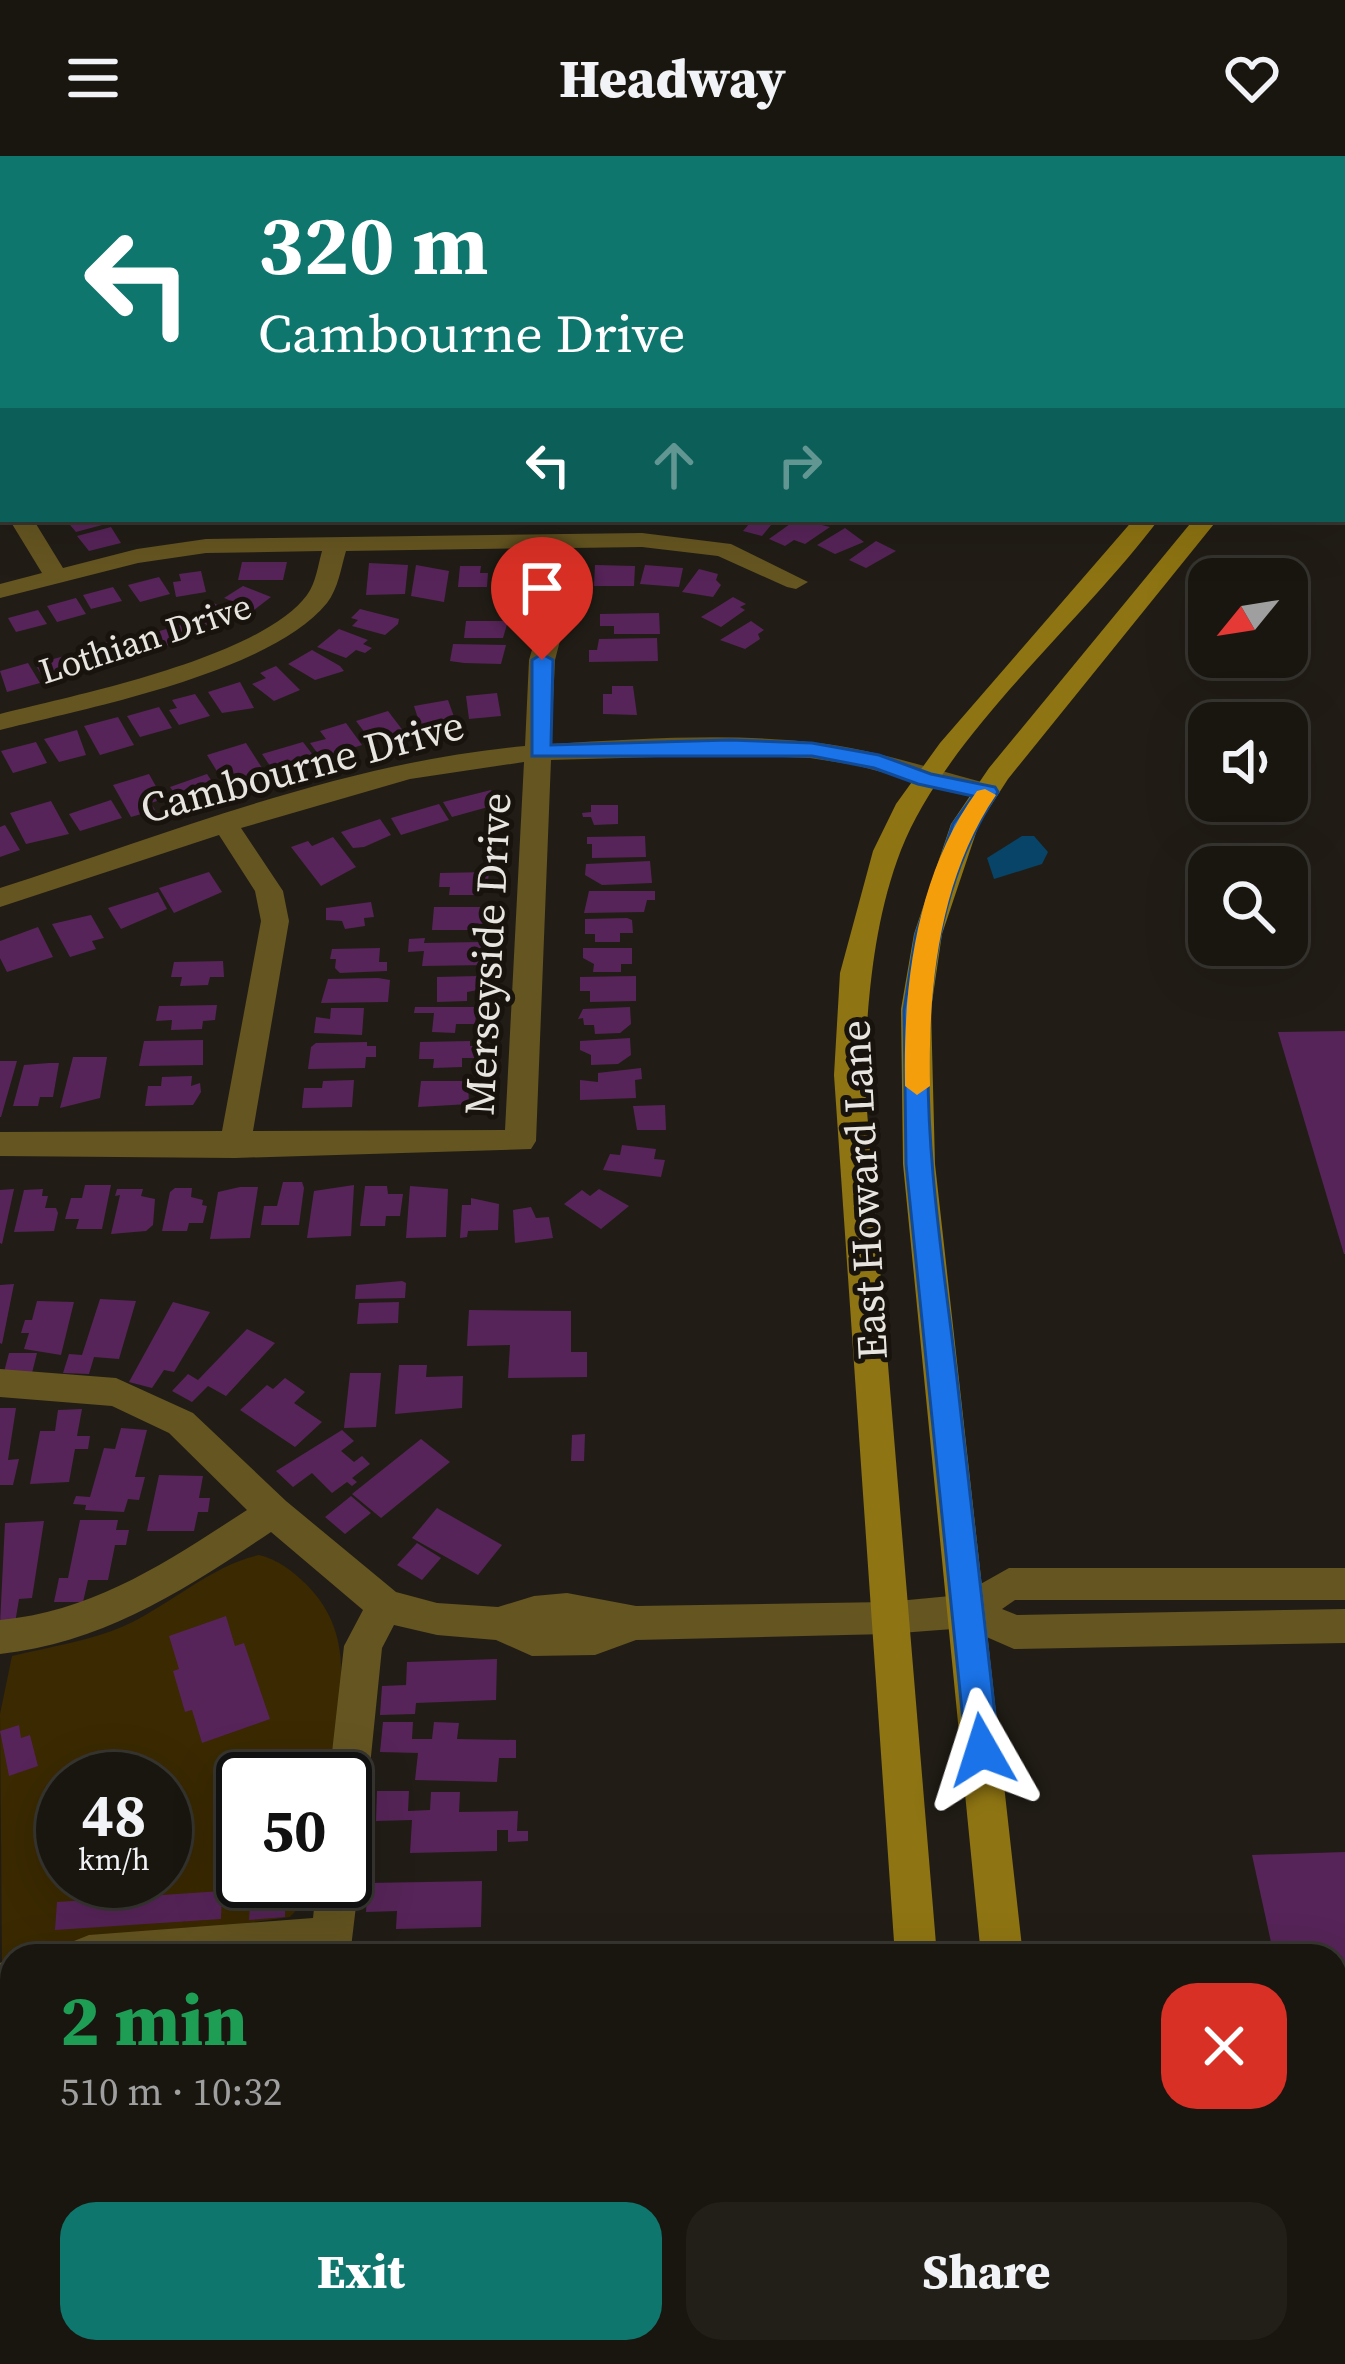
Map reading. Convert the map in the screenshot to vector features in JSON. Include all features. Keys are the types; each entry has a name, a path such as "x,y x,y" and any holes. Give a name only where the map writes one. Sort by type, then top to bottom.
{"main road":[{"name":"East Howard Lane","path":"915,1944 849,1075 855,973 886,851 926,779 1145,522"},
{"name":"East Howard Lane","path":"1001,1944 919,1164 916,1010 935,912 964,824 1204,522"}],"street":[{"path":"23,522 56,576"},
{"path":"0,591 136,556 206,546 643,540 723,549 796,582"},
{"name":"Merseyside Drive","path":"0,1144 520,1141 542,660 557,606 559,541"},
{"name":"Lothian Drive","path":"0,722 230,654 271,637 296,621 320,596 336,545"},
{"name":"Cambourne Drive","path":"0,898 410,771 540,752 730,746 812,750 879,762 926,779 987,792"},
{"path":"227,827 269,891 274,921 235,1145"},
{"path":"0,1383 116,1392 181,1423 273,1512 385,1606 437,1619 521,1624 595,1638 636,1623 887,1618 968,1610 1010,1585 1345,1584"},
{"path":"0,1637 40,1636 134,1600 273,1512"},
{"path":"352,1752 363,1646 385,1606"},
{"path":"968,1610 1014,1632 1345,1626"},
{"path":"331,1944 335,1908"}],"shaded area":[{"path":"259,1555 284,1566 306,1584 334,1628 341,1676 332,1752 216,1752 216,1908 299,1908 290,1917 98,1944 2,1944 0,1714 12,1656 83,1640 157,1608 208,1576"}],"water":[{"path":"1022,836 1034,836 1048,852 1042,864 994,879 987,858"}],"building":[{"path":"68,522 106,524 76,532"},
{"path":"743,522 774,522 762,536 743,531 749,524"},
{"path":"793,522 830,527 805,544 794,540 785,546 769,539"},
{"path":"111,527 121,543 89,551 77,536"},
{"path":"845,528 864,542 835,554 817,545"},
{"path":"876,541 896,551 866,568 849,560"},
{"path":"242,562 287,562 283,580 238,580"},
{"path":"369,563 408,565 405,594 366,595"},
{"path":"416,565 449,571 444,602 411,596"},
{"path":"595,565 635,566 634,586 594,586"},
{"path":"645,565 683,568 679,587 640,584"},
{"path":"460,566 481,566 480,573 488,573 487,587 458,587"},
{"path":"499,566 530,568 527,596 498,596"},
{"path":"699,569 718,574 721,585 713,597 682,592"},
{"path":"201,571 206,592 176,597 173,582 181,581 179,574"},
{"path":"159,577 170,594 140,602 128,585"},
{"path":"243,586 271,597 254,610 224,598"},
{"path":"113,587 122,601 91,609 83,595"},
{"path":"733,597 746,604 740,607 745,610 721,627 701,617"},
{"path":"76,598 86,614 57,622 47,606"},
{"path":"214,603 238,618 215,630 191,615"},
{"path":"360,609 399,619 398,624 385,635 352,626 358,620 351,618"},
{"path":"38,610 47,624 16,632 8,618"},
{"path":"659,613 660,634 614,634 614,626 600,626 600,614"},
{"path":"466,621 508,621 503,638 464,638"},
{"path":"751,621 764,630 745,649 720,640"},
{"path":"183,624 192,638 162,647 153,633"},
{"path":"339,629 368,640 363,644 372,648 365,653 356,650 346,658 317,647"},
{"path":"146,631 159,651 126,660 114,640"},
{"path":"657,638 658,661 589,662 589,650 597,650 599,639"},
{"path":"107,642 115,656 107,658 111,666 89,672 76,651"},
{"path":"453,644 506,645 501,664 450,661"},
{"path":"312,650 344,671 315,680 288,664"},
{"path":"68,655 78,673 46,682 35,664"},
{"path":"28,663 40,683 7,692 0,671"},
{"path":"276,666 300,690 274,701 252,684 266,678 260,673"},
{"path":"240,682 254,708 222,713 208,692"},
{"path":"612,686 633,686 637,715 603,714 603,694 612,694"},
{"path":"497,693 501,716 469,719 466,696"},
{"path":"195,694 210,716 179,725 169,710 177,708 172,700"},
{"path":"448,700 457,725 422,731 414,706"},
{"path":"159,707 172,728 140,737 127,716"},
{"path":"388,711 404,732 372,742 356,721"},
{"path":"118,717 134,745 100,755 84,726"},
{"path":"346,723 362,745 321,758 310,743 326,739 320,731"},
{"path":"77,730 86,755 59,762 44,739"},
{"path":"36,742 47,763 13,773 1,751"},
{"path":"303,742 316,759 274,772 262,754"},
{"path":"246,743 266,774 226,786 207,755"},
{"path":"149,774 163,799 151,803 155,810 131,817 113,785"},
{"path":"207,774 217,789 180,801 170,787"},
{"path":"491,790 499,804 452,817 443,802"},
{"path":"111,800 122,818 80,831 69,814"},
{"path":"51,801 69,834 26,844 10,813"},
{"path":"439,804 449,820 401,835 391,818"},
{"path":"591,805 618,805 618,824 594,825 582,813 591,812"},
{"path":"380,819 391,835 364,847 353,848 341,832"},
{"path":"5,825 20,850 0,857 0,827"},
{"path":"645,836 646,857 592,858 592,844 587,844 587,837"},
{"path":"333,837 356,867 321,886 291,847 308,841 312,846"},
{"path":"650,861 652,883 602,885 585,875 586,864"},
{"path":"209,872 222,892 174,913 159,888"},
{"path":"489,872 488,881 474,882 474,895 449,895 450,887 439,887 440,873"},
{"path":"589,891 655,891 655,900 647,900 644,912 584,913"},
{"path":"158,892 167,909 121,929 108,908"},
{"path":"371,902 374,917 364,918 365,926 345,929 342,921 326,920 326,908"},
{"path":"434,907 483,907 487,910 484,930 432,930"},
{"path":"91,915 104,938 92,941 96,949 70,957 52,924"},
{"path":"585,919 632,920 633,933 620,933 620,942 595,942 595,934 585,934"},
{"path":"38,927 53,957 7,972 0,958 0,941"},
{"path":"425,938 424,943 480,942 486,965 422,966 424,951 408,952 409,939"},
{"path":"380,948 379,962 387,962 387,971 340,973 336,959 330,959 332,949"},
{"path":"583,948 632,948 632,964 621,964 621,972 593,972 594,964 583,958"},
{"path":"223,961 224,977 210,977 208,985 180,986 182,977 171,977 174,962"},
{"path":"478,976 478,990 467,992 467,1001 437,1002 437,977"},
{"path":"636,976 636,1001 590,1002 590,991 580,991 580,977"},
{"path":"328,979 390,980 388,1002 321,1003"},
{"path":"217,1005 215,1020 203,1021 202,1029 171,1030 172,1020 156,1021 159,1006"},
{"path":"415,1007 477,1007 475,1024 456,1024 455,1033 432,1032 434,1013 414,1013"},
{"path":"630,1007 631,1024 620,1033 595,1034 594,1025 578,1019 583,1009"},
{"path":"331,1008 364,1008 362,1035 314,1033 316,1017 330,1019"},
{"path":"1345,1031 1345,1254 1344,1254 1278,1032"},
{"path":"630,1038 631,1055 618,1064 591,1065 591,1055 580,1050 580,1041"},
{"path":"203,1040 203,1065 139,1066 144,1041"},
{"path":"470,1041 470,1046 477,1046 477,1058 462,1058 462,1067 433,1068 434,1059 419,1059 420,1042"},
{"path":"367,1042 367,1046 376,1046 376,1057 366,1057 365,1068 308,1069 311,1047 316,1043"},
{"path":"73,1057 107,1057 100,1098 60,1108"},
{"path":"0,1061 17,1061 1,1117 0,1117"},
{"path":"59,1063 53,1097 40,1097 38,1106 13,1106 24,1065"},
{"path":"641,1068 642,1079 635,1080 636,1098 580,1100 580,1080 598,1082 598,1073"},
{"path":"192,1076 191,1086 200,1083 201,1092 193,1105 145,1106 148,1086 161,1086 162,1077"},
{"path":"354,1080 352,1107 302,1108 304,1088 322,1088 323,1081"},
{"path":"421,1081 468,1081 469,1104 418,1107"},
{"path":"665,1105 666,1130 637,1130 633,1106"},
{"path":"622,1145 656,1149 654,1159 665,1160 661,1177 603,1170 610,1154 620,1155"},
{"path":"283,1182 302,1182 299,1225 261,1225 264,1206 277,1206"},
{"path":"85,1185 111,1185 102,1229 76,1229 79,1219 65,1219 71,1198 82,1198"},
{"path":"354,1185 351,1236 307,1238 314,1191"},
{"path":"365,1186 387,1186 388,1194 403,1194 400,1216 386,1216 385,1226 360,1226"},
{"path":"410,1186 448,1189 446,1237 406,1238"},
{"path":"258,1187 250,1238 210,1239 218,1192"},
{"path":"192,1188 191,1197 203,1200 202,1205 207,1206 203,1223 189,1223 187,1231 162,1231 170,1192"},
{"path":"14,1189 2,1244 0,1190"},
{"path":"43,1189 42,1196 48,1196 45,1208 56,1208 58,1213 54,1231 14,1232 24,1190"},
{"path":"117,1189 143,1189 141,1196 155,1199 153,1225 146,1231 111,1234 120,1195 115,1196"},
{"path":"599,1189 629,1206 601,1229 564,1204 582,1190 590,1196"},
{"path":"471,1198 499,1204 498,1230 468,1231 467,1237 460,1238 462,1205 471,1205"},
{"path":"531,1207 536,1218 549,1217 553,1238 515,1243 513,1210"},
{"path":"402,1281 405,1298 355,1299 356,1285"},
{"path":"14,1284 2,1344 0,1285"},
{"path":"100,1299 136,1301 119,1359 94,1357 89,1374 63,1373 69,1354 82,1355"},
{"path":"37,1301 74,1302 61,1355 24,1349 29,1333 21,1333 25,1320 32,1320"},
{"path":"173,1302 210,1312 174,1372 164,1370 152,1388 129,1382"},
{"path":"399,1302 398,1323 357,1324 359,1303"},
{"path":"469,1310 571,1311 571,1352 587,1352 587,1377 508,1378 510,1345 467,1346"},
{"path":"247,1329 275,1343 226,1396 208,1386 192,1402 172,1391 188,1374 198,1380"},
{"path":"9,1353 37,1353 32,1373 4,1372"},
{"path":"399,1365 427,1365 426,1377 463,1376 462,1408 395,1414"},
{"path":"350,1373 381,1373 376,1427 344,1428"},
{"path":"285,1378 305,1392 294,1403 322,1422 295,1447 240,1410 267,1385 273,1389"},
{"path":"0,1408 16,1408 8,1460 19,1459 13,1485 0,1485"},
{"path":"82,1409 77,1436 90,1436 88,1449 75,1449 69,1482 30,1484 40,1431 55,1431 58,1410"},
{"path":"121,1428 147,1430 135,1477 145,1477 139,1500 128,1499 124,1512 85,1510 86,1505 73,1504 76,1496 90,1497 104,1448 115,1449"},
{"path":"342,1430 354,1441 341,1451 354,1462 362,1456 370,1464 352,1478 357,1482 352,1486 347,1482 332,1493 312,1473 293,1487 276,1471"},
{"path":"585,1434 584,1461 571,1461 572,1435"},
{"path":"421,1439 450,1462 381,1518 352,1494"},
{"path":"159,1475 203,1476 199,1498 210,1498 208,1512 198,1512 194,1531 147,1531"},
{"path":"351,1496 371,1513 345,1534 325,1517"},
{"path":"437,1508 502,1545 478,1575 412,1538"},
{"path":"80,1520 118,1520 116,1530 129,1530 126,1545 115,1545 108,1580 88,1580 83,1602 54,1602 59,1578 68,1578"},
{"path":"44,1521 32,1598 19,1599 15,1623 0,1624 5,1523"},
{"path":"417,1543 441,1558 422,1580 397,1565"},
{"path":"226,1616 235,1646 244,1643 270,1719 202,1743 192,1710 185,1712 169,1636"},
{"path":"497,1659 496,1700 416,1703 415,1714 380,1715 382,1686 406,1685 407,1662"},
{"path":"383,1722 413,1722 412,1739 432,1739 434,1722 459,1723 457,1739 516,1740 516,1758 499,1758 497,1782 415,1780 418,1753 380,1752"},
{"path":"19,1725 21,1738 30,1735 36,1767 9,1776 0,1731"},
{"path":"377,1791 409,1791 408,1811 430,1810 431,1792 460,1792 459,1812 518,1811 517,1831 528,1831 528,1841 508,1842 508,1830 497,1830 497,1851 410,1853 412,1820 376,1821"},
{"path":"1345,1852 1345,1944 1271,1944 1252,1855"},
{"path":"482,1881 481,1927 396,1929 397,1911 366,1912 372,1908 372,1883"},
{"path":"216,1891 221,1919 55,1930 57,1908 192,1908 192,1893"},
{"path":"250,1908 285,1908 285,1917 249,1920"}],"slow traffic":[{"path":"917,1086 916,1010 928,934 964,824 985,795"}],"route":[{"path":"542,660 540,752 730,746 812,750 879,762 926,779 987,792 964,824 928,934 916,1010 919,1164 982,1750"}]}
